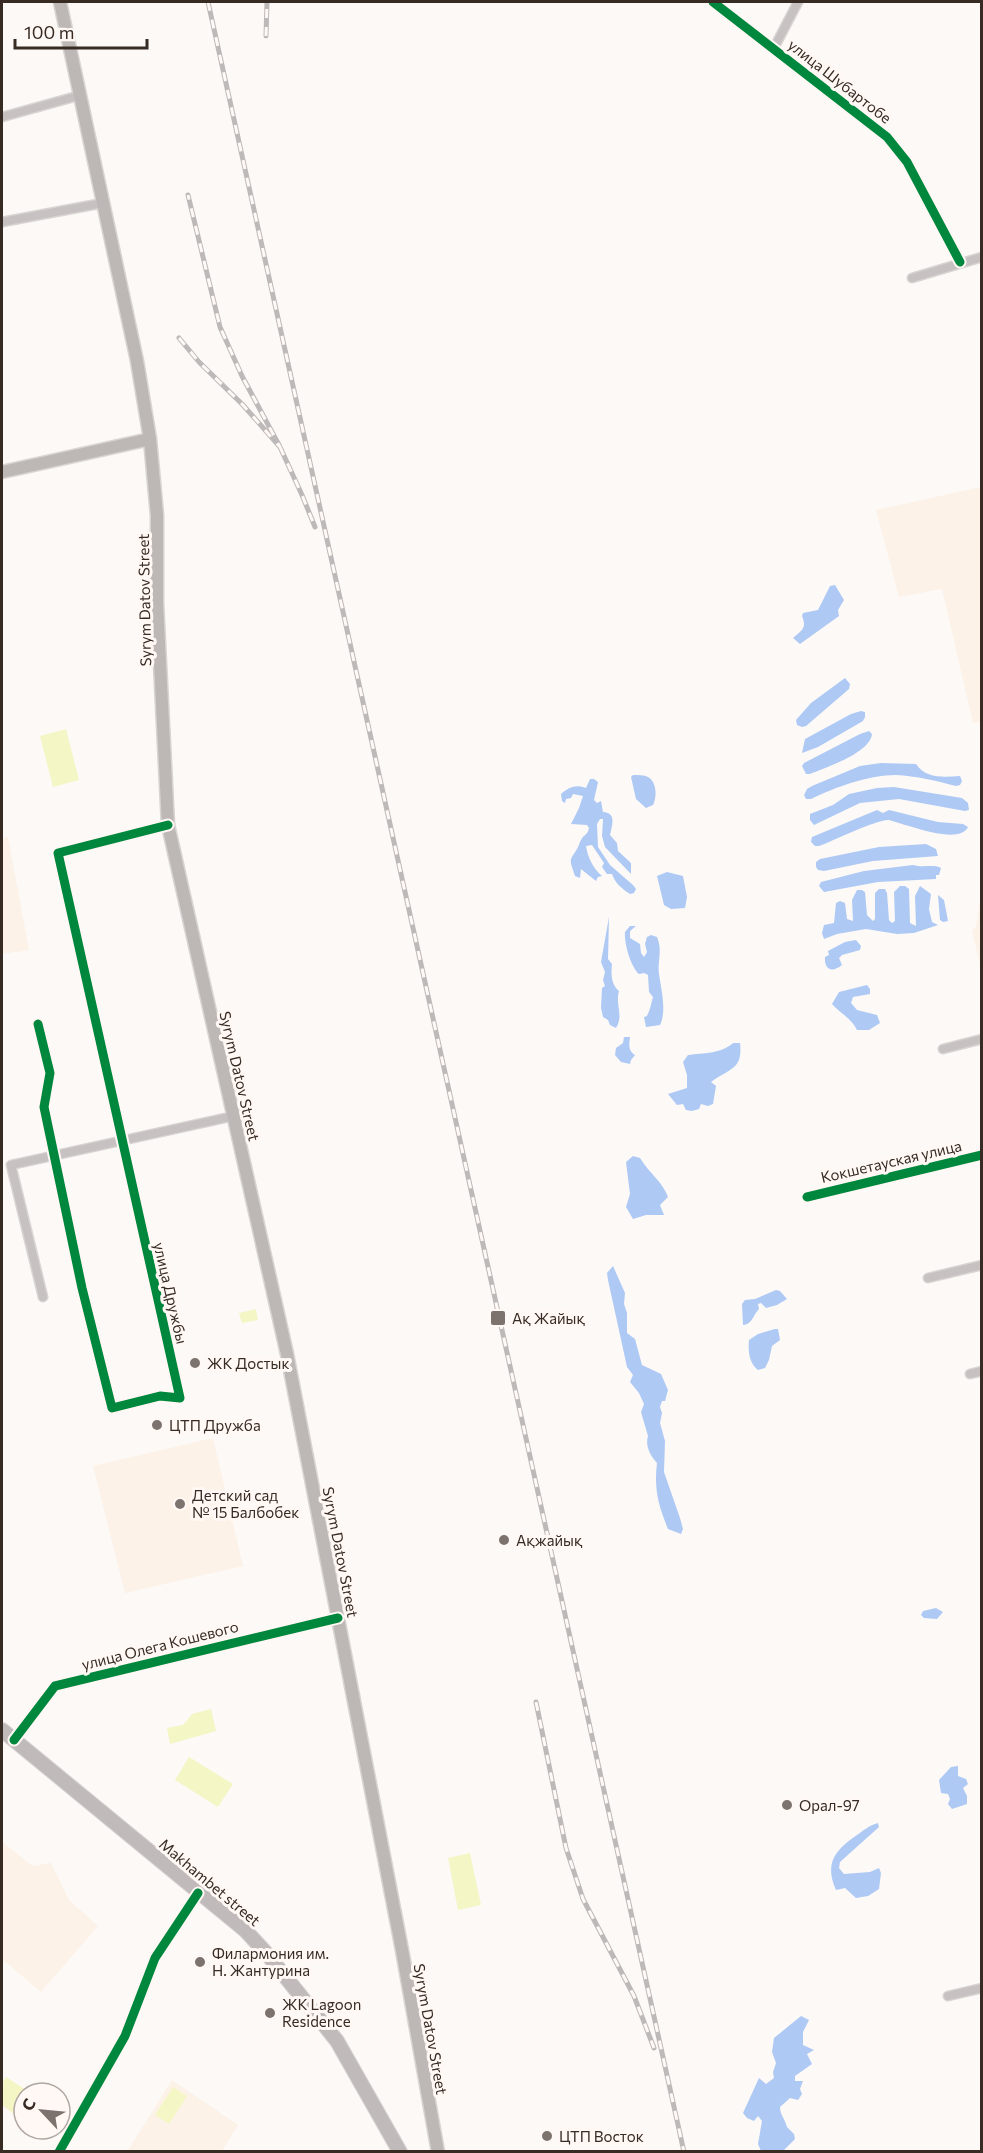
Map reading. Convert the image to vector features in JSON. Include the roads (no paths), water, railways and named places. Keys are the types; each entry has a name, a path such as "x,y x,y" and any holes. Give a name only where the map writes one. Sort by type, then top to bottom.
{"main road":[{"name":"Syrym Datov Street","path":"60,2 137,361 150,439 157,515 157,603 168,825 286,1349 438,2151"},
{"path":"2,472 150,439"},
{"name":"Makhambet street","path":"2,1730 244,1930 337,2041 400,2151"}],"street":[{"name":"улица Шубартобе","path":"713,2 887,137 907,162 960,262"},
{"path":"774,48 798,2"},
{"path":"2,117 81,95"},
{"path":"2,222 103,203"},
{"path":"912,278 981,257"},
{"name":"улица Дружбы","path":"38,1024 50,1073 44,1107 82,1288 112,1408 160,1396 180,1398 58,853 168,825"},
{"path":"943,1049 981,1040"},
{"path":"44,1297 10,1165 55,1157 234,1116"},
{"name":"Кокшетауская улица","path":"807,1197 981,1155"},
{"path":"928,1278 981,1265"},
{"path":"970,1374 981,1371"},
{"name":"улица Олега Кошевого","path":"14,1740 55,1686 338,1618"},
{"path":"58,2151 125,2036 154,1958 198,1893"},
{"path":"948,1996 981,1988"}],"water":[{"path":"835,585 844,600 838,610 839,616 800,644 793,638 804,626 803,613 818,610 830,586"},
{"path":"845,678 850,684 849,689 806,726 797,725 796,720 811,703"},
{"path":"861,711 865,712 863,721 818,747 802,753 805,739"},
{"path":"869,731 872,734 869,741 856,753 806,774 802,766 804,763"},
{"path":"881,763 916,764 930,775 960,776 962,781 956,786 896,775 852,782 811,799 806,799 804,795 812,786 860,766"},
{"path":"633,775 646,776 653,782 656,794 653,805 646,808 636,799 631,777"},
{"path":"590,779 598,782 594,800 597,803 601,801 603,812 612,817 610,835 617,843 618,851 631,863 631,874 605,847 602,836 603,819 600,819 597,824 598,847 610,865 633,885 636,889 634,893 627,892 617,883 612,874 607,874 602,867 604,863 592,845 586,846 588,855 602,876 596,881 581,869 580,878 575,876 571,859 589,828 587,825 571,824 583,796 573,794 571,798 566,799 565,803 562,801 561,794 573,787 586,788"},
{"path":"894,787 962,798 968,803 969,810 899,799 860,803 814,825 810,820 810,814 833,805 849,794"},
{"path":"877,810 883,813 889,810 938,822 963,824 968,827 963,832 943,834 884,820 819,846 811,842 812,837"},
{"path":"926,844 936,849 938,856 873,861 824,871 816,867 816,862 820,859 879,847"},
{"path":"913,865 941,868 936,879 878,882 824,892 819,886 821,882 864,871"},
{"path":"667,872 683,876 687,897 685,908 671,909 664,905 657,876"},
{"path":"900,886 909,889 910,923 916,926 915,896 920,886 931,894 929,909 932,922 938,925 914,933 897,934 866,929 837,934 824,939 822,933 824,925 834,923 836,903 840,901 845,903 847,919 853,921 852,900 857,890 865,892 867,915 873,921 875,919 875,893 879,889 885,889 889,920 892,923 895,921 894,892"},
{"path":"938,895 944,900 948,921 940,920"},
{"path":"609,917 608,959 612,964 613,982 619,991 619,1019 616,1028 603,1017 601,1008 605,972 601,962"},
{"path":"630,926 636,926 630,931 630,938 640,944 644,957 647,952 645,944 647,937 651,935 657,937 659,942 663,1007 660,1025 646,1027 644,1017 648,1014 653,997 649,992 648,975 639,974 629,955 625,932"},
{"path":"856,940 861,946 860,950 842,955 839,958 842,965 832,969 827,967 825,957 829,955 828,951 845,942"},
{"path":"867,985 870,994 853,997 851,1003 857,1010 877,1015 880,1023 869,1030 857,1030 849,1019 832,1004 839,992"},
{"path":"624,1037 630,1037 630,1049 635,1055 630,1064 621,1062 615,1055 616,1048 623,1043"},
{"path":"733,1043 740,1043 739,1059 734,1067 711,1082 716,1086 713,1104 708,1106 701,1104 699,1109 692,1111 686,1110 683,1104 677,1105 668,1094 687,1088 687,1075 683,1062 688,1055 717,1051"},
{"path":"633,1156 640,1158 665,1191 668,1197 660,1205 664,1215 646,1215 633,1219 626,1207 630,1194 626,1162"},
{"path":"613,1266 625,1293 627,1333 635,1339 642,1365 661,1374 668,1390 665,1401 662,1401 660,1407 662,1413 660,1423 665,1441 664,1472 680,1518 683,1529 681,1534 668,1529 659,1504 656,1481 657,1463 649,1450 648,1436 641,1412 644,1404 630,1382 633,1375 627,1367 608,1280 607,1273"},
{"path":"776,1290 787,1299 766,1308 761,1303 758,1304 759,1309 752,1319 743,1325 742,1304 745,1300 755,1299"},
{"path":"778,1329 780,1340 772,1346 765,1368 758,1370 750,1356 749,1340 758,1334"},
{"path":"936,1608 943,1612 937,1619 924,1618 921,1615 923,1611"},
{"path":"958,1766 958,1776 966,1779 968,1784 963,1788 967,1796 967,1804 952,1809 948,1804 950,1799 948,1794 941,1793 939,1780 951,1767"},
{"path":"878,1823 879,1827 840,1862 839,1868 844,1874 870,1872 879,1868 881,1873 879,1889 868,1896 856,1898 845,1888 836,1890 831,1872 834,1858 849,1841"},
{"path":"801,2016 809,2020 803,2032 803,2045 814,2050 807,2054 812,2064 795,2076 795,2081 803,2081 800,2089 802,2094 798,2100 790,2098 780,2107 787,2127 794,2134 795,2139 783,2151 761,2151 758,2144 762,2121 758,2116 754,2121 743,2113 759,2078 766,2084 774,2078 776,2063 772,2052 774,2038"}],"railway":[{"path":"208,2 684,2152"},
{"path":"266,36 267,2"},
{"path":"179,338 280,447 242,376 220,327 188,195"},
{"path":"280,447 315,527"},
{"path":"536,1702 566,1848 583,1899 634,1996 654,2048"}],"place":[{"name":"Ақ Жайық","path":"498,1318"},
{"name":"ЖК Достык","path":"195,1363"},
{"name":"ЦТП Дружба","path":"157,1425"},
{"name":"Детский сад № 15 Балбобек","path":"180,1504"},
{"name":"Ақжайық","path":"504,1540"},
{"name":"Орал-97","path":"787,1805"},
{"name":"Филармония им. Н. Жантурина","path":"200,1962"},
{"name":"ЖК Lagoon Residence","path":"270,2013"},
{"name":"ЦТП Восток","path":"547,2136"}]}
